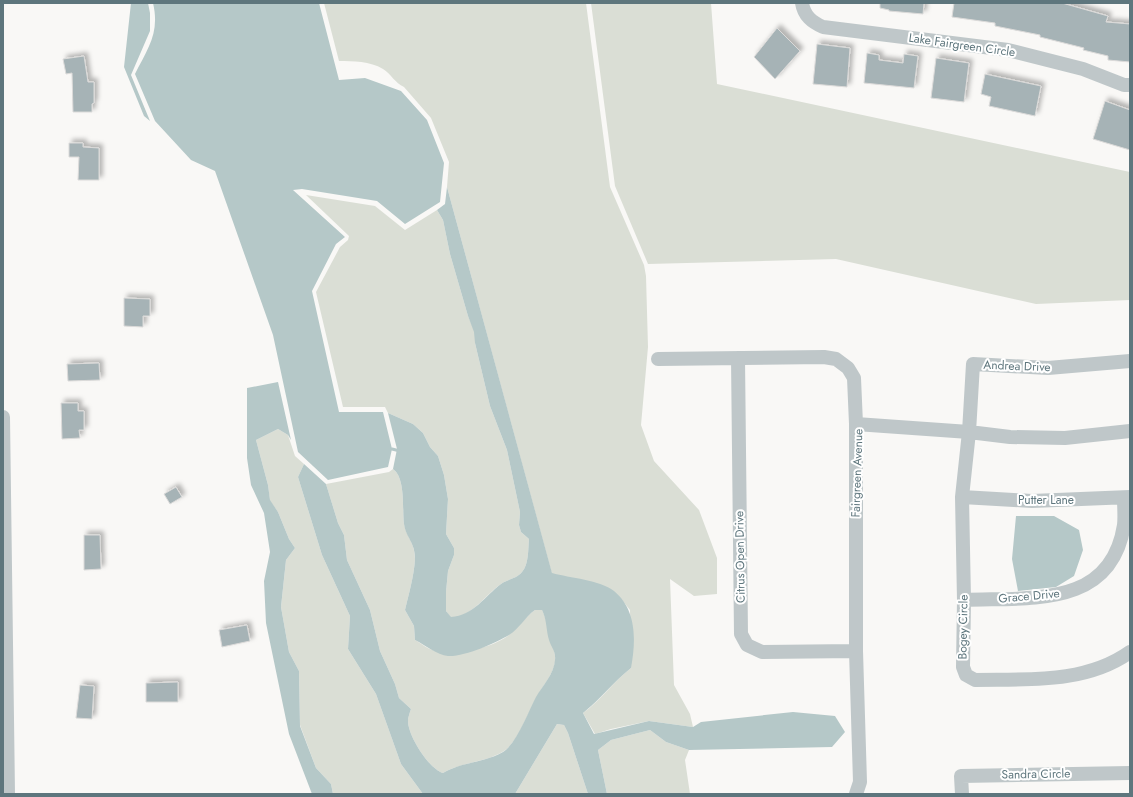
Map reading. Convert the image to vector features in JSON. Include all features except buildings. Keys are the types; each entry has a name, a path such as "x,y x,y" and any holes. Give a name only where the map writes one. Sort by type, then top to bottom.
{"street":[{"name":"Lake Fairgreen Circle","path":"802,3 803,10 812,22 823,27 1008,50 1082,68 1124,85 1130,85"},
{"path":"658,359 824,357 836,359 848,368 854,378 856,424"},
{"name":"Citrus Open Drive","path":"738,358 741,634 747,645 762,652 856,651"},
{"name":"Andrea Drive","path":"969,432 973,364 1048,368 1130,360"},
{"path":"3,416 4,613 8,794"},
{"name":"Fairgreen Avenue","path":"856,794 860,782 856,651 856,424 969,432 1010,437 1065,438 1130,431"},
{"name":"Bogey Circle","path":"969,432 962,497 964,600 963,666 966,675 975,680 1062,678 1090,671 1122,658 1130,652"},
{"name":"Putter Lane","path":"962,497 1032,501 1127,498"},
{"name":"Grace Drive","path":"964,600 1055,595 1083,587 1097,578 1116,555 1124,525 1127,498"},
{"name":"Sandra Circle","path":"962,794 961,776 1130,773"}],"shaded area":[{"path":"131,3 148,3 150,13 150,31 131,75 150,121 144,116 124,67"},
{"path":"153,3 319,3 339,80 365,78 401,91 427,120 444,163 440,202 405,224 377,201 302,189 293,190 345,237 336,244 312,291 339,412 383,412 392,449 388,467 328,480 298,452 273,335 215,171 191,160 155,121 135,74 152,40 155,23"},
{"path":"324,3 586,3 610,187 644,265 646,276 648,347 641,425 654,461 699,510 717,558 717,594 694,596 670,579 674,685 690,714 693,727 649,721 595,734 583,713 631,668 630,610 613,591 597,584 552,574 447,187 449,162 431,118 404,87 386,71 373,64 339,61"},
{"path":"591,3 711,3 717,84 1130,172 1130,300 1036,304 836,259 648,264 615,186"},
{"path":"447,187 552,573 601,584 608,587 622,599 631,617 634,647 631,668 583,713 594,734 649,721 693,727 701,722 793,712 835,716 845,732 832,747 689,750 666,742 650,730 611,740 598,750 607,794 588,794 564,725 557,724 515,794 423,794 401,764 376,694 348,649 350,616 322,555 298,477 304,464 326,484 338,523 344,535 347,560 370,610 380,651 395,684 399,698 411,709 408,721 415,743 426,759 437,770 443,773 450,769 496,756 508,748 522,727 536,697 553,670 555,660 555,654 549,640 542,610 535,610 513,632 496,642 471,652 448,656 435,652 415,640 414,626 405,610 414,572 415,553 405,529 403,495 400,479 393,469 397,449 388,413 413,424 423,433 430,447 438,456 444,475 448,499 446,534 454,548 454,555 448,571 446,592 446,611 451,617 466,613 478,605 501,584 515,578 524,569 528,556 529,539 521,532 519,525 520,512 507,450 490,406 475,343 474,332 450,254 443,220 437,210 445,204"},
{"path":"306,195 375,206 405,230 437,210 443,220 450,254 468,316 475,332 475,343 490,406 507,450 520,512 519,525 521,532 529,539 527,561 522,572 501,584 466,614 451,618 446,611 448,571 454,555 454,548 446,534 448,499 444,475 438,456 430,447 423,433 413,424 388,413 385,407 343,407 316,292 340,247 348,240 349,236"},
{"path":"278,382 291,440 288,435 278,429 256,440 268,485 270,500 278,512 289,539 295,548 286,560 281,607 289,652 299,671 300,726 316,768 331,784 333,794 312,794 289,734 266,623 264,581 270,552 264,513 251,485 247,458 247,388"},
{"path":"278,429 288,435 295,456 304,464 298,477 322,555 350,616 348,649 376,694 401,764 423,794 333,794 331,784 316,768 300,725 299,671 289,652 281,607 286,560 295,548 289,539 278,512 270,501 268,485 256,440"},
{"path":"393,469 400,479 403,495 404,524 415,553 414,572 405,610 414,626 415,640 428,648 437,651 456,652 476,649 496,643 514,630 535,610 542,610 555,652 554,667 548,680 539,693 514,741 509,747 497,755 450,769 443,773 437,770 426,759 415,743 408,721 411,709 399,698 395,684 380,651 370,610 347,560 344,535 338,523 326,484 389,472"},
{"path":"1016,516 1054,516 1079,530 1083,550 1074,576 1056,587 1018,591 1012,559"},
{"path":"557,724 564,725 568,733 588,794 515,794"},
{"path":"650,730 666,742 689,750 685,760 690,794 607,794 598,750 611,740"}],"waterway":[{"path":"392,449 400,451"}]}
